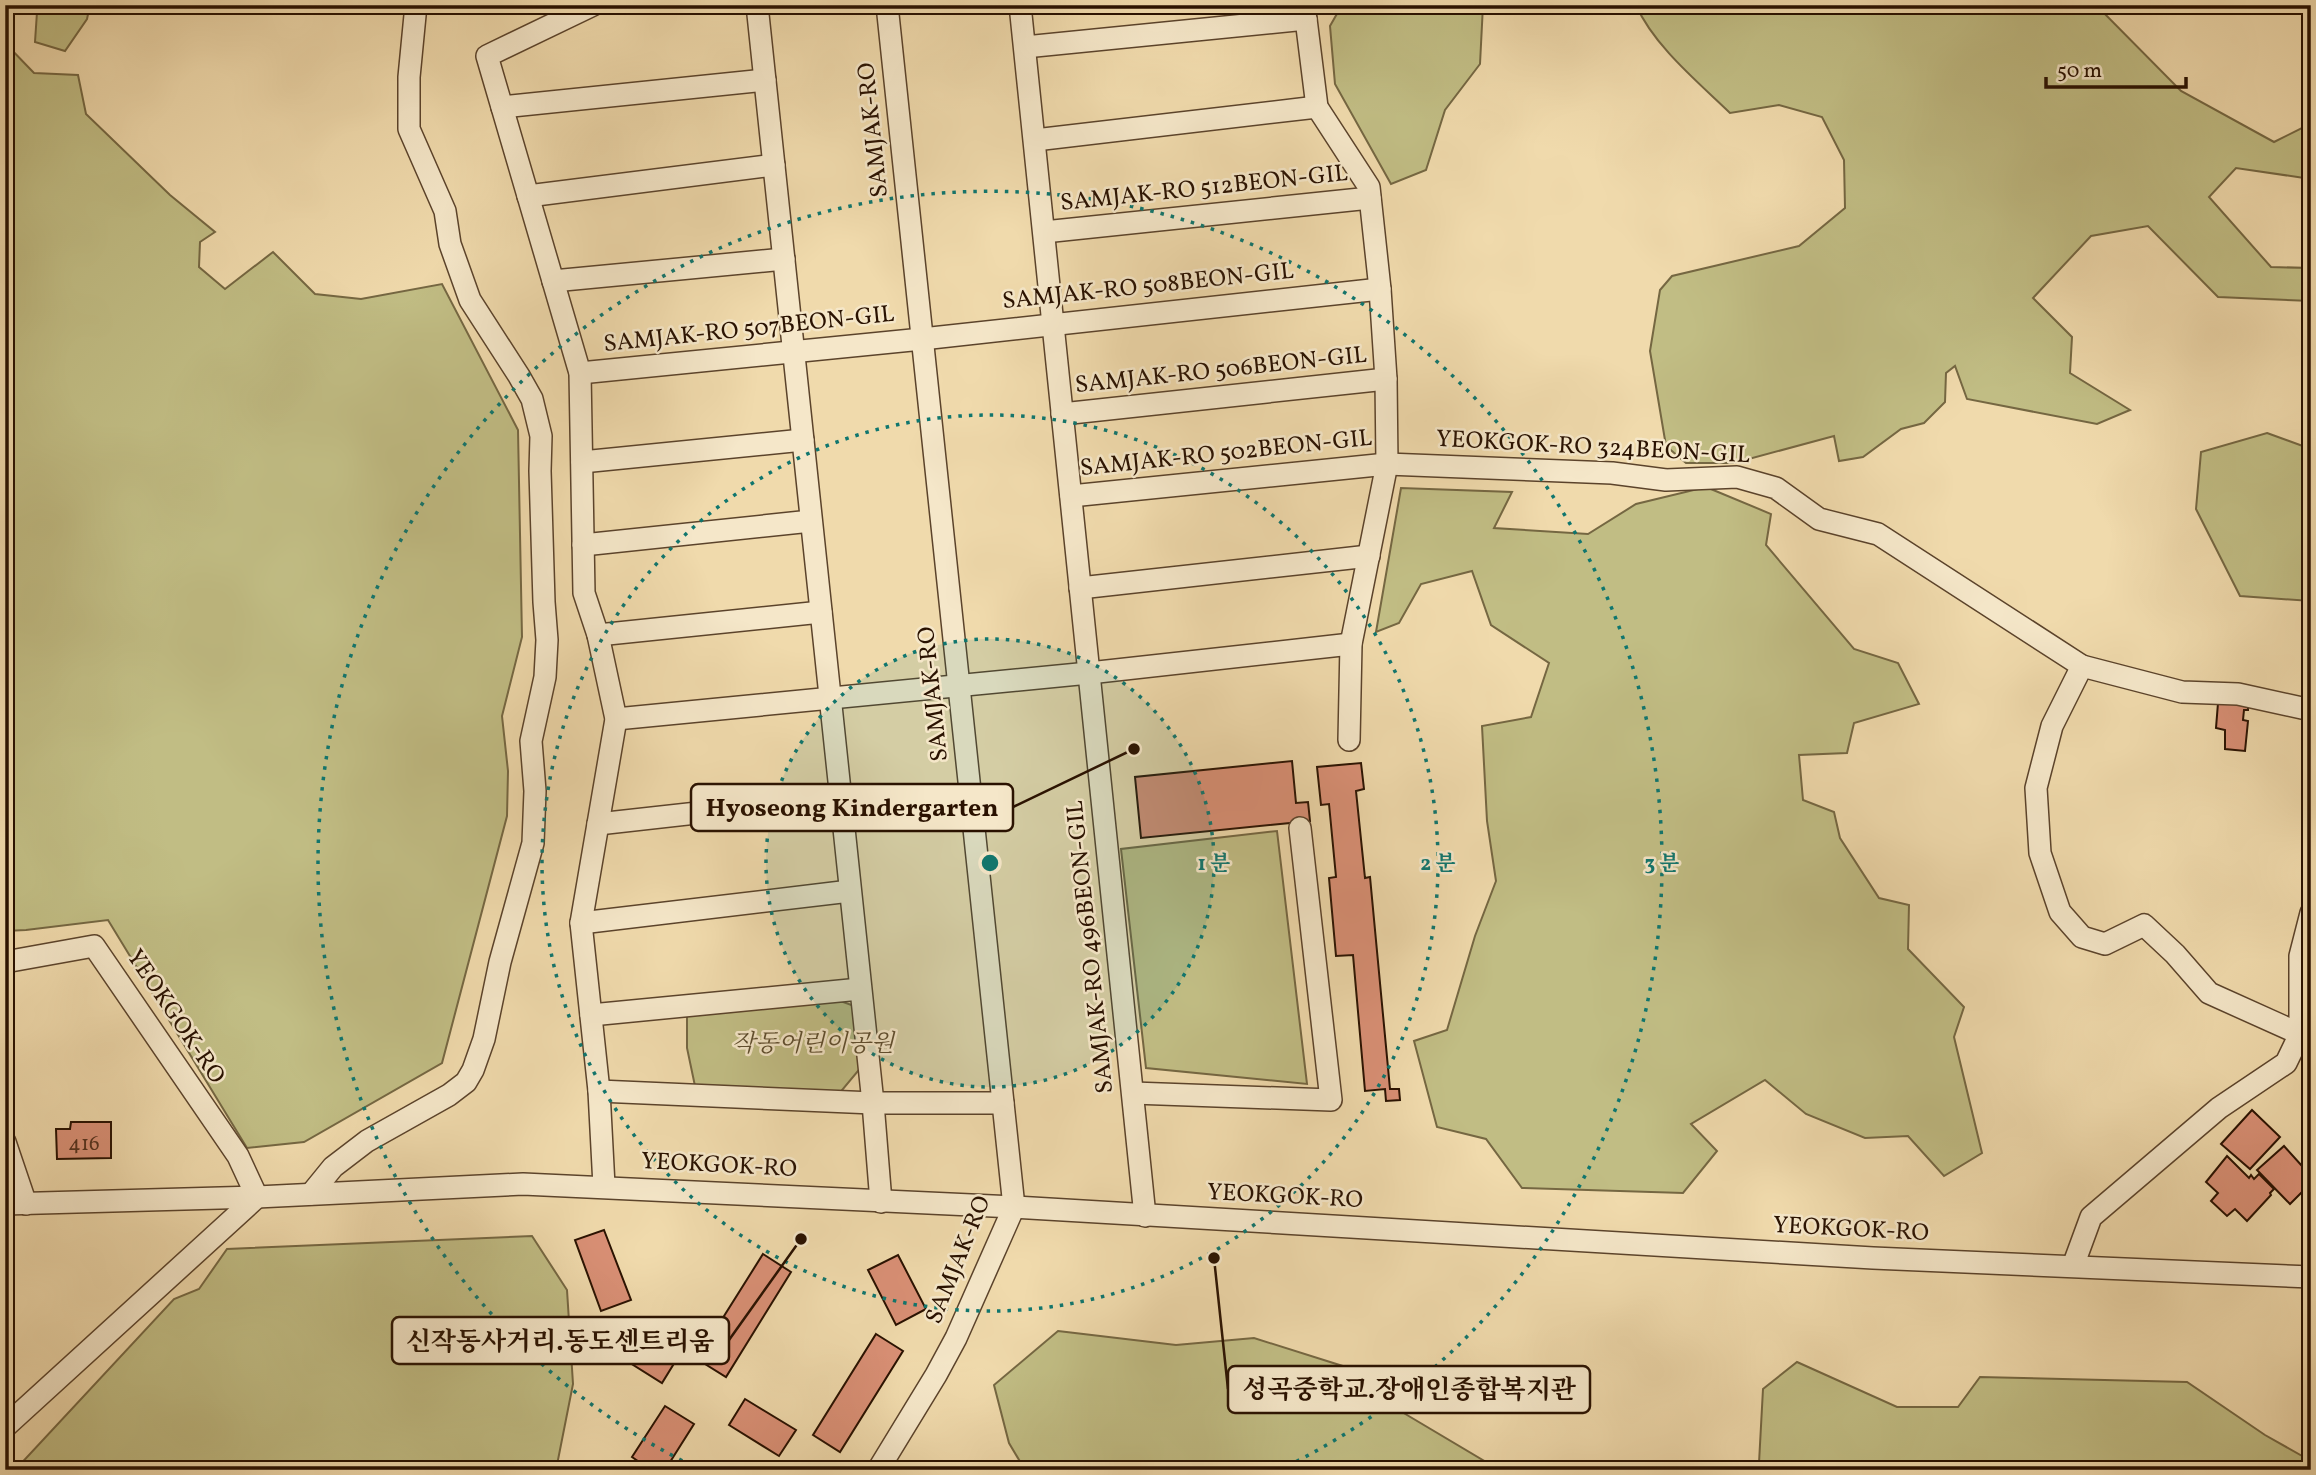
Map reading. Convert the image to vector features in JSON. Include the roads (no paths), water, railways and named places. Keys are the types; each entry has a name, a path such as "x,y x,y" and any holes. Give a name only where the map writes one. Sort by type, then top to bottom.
{"street":[{"path":"311,1194 333,1167 350,1154 466,1082 484,1039 500,962 533,843 535,791 531,741 545,677 547,640 541,436 531,399 519,376 470,300 450,244 445,211 409,129 410,53 416,5"},
{"path":"593,5 487,56 580,373 584,593 598,635 615,719 581,923 599,1091 604,1186"},
{"path":"757,5 873,1103 881,1202"},
{"name":"SAMJAK-RO","path":"878,1470 956,1339 1014,1207 887,5"},
{"name":"SAMJAK-RO 496BEON-GIL","path":"1020,5 1145,1216"},
{"path":"1025,47 1304,12 1317,107 1369,187 1386,379 1387,464 1351,644 1349,740"},
{"path":"502,107 765,80"},
{"path":"1035,140 1317,107"},
{"path":"528,196 774,166"},
{"name":"SAMJAK-RO 512BEON-GIL","path":"1044,232 1370,198"},
{"path":"553,281 784,259"},
{"name":"SAMJAK-RO 508BEON-GIL","path":"922,339 1380,289"},
{"name":"SAMJAK-RO 507BEON-GIL","path":"580,373 922,339"},
{"name":"SAMJAK-RO 506BEON-GIL","path":"1062,414 1386,379"},
{"path":"582,462 803,440"},
{"name":"SAMJAK-RO 502BEON-GIL","path":"1071,496 1387,464"},
{"name":"YEOKGOK-RO 324BEON-GIL","path":"1387,464 1612,473 1667,480 1737,477 1776,488 1819,519 1878,534 2082,666 2182,692 2238,694 2311,710"},
{"path":"583,545 811,521"},
{"path":"1080,588 1368,556"},
{"path":"598,635 821,612"},
{"path":"615,719 1089,673 1351,644"},
{"path":"2082,666 2052,726 2036,788 2040,853 2060,912 2082,937 2105,944 2144,925 2175,954 2209,993 2300,1034 2311,1053"},
{"path":"598,824 840,797"},
{"path":"1133,1093 1331,1100 1300,828"},
{"path":"581,923 850,891"},
{"path":"2073,1266 2091,1217 2219,1108 2286,1063 2300,1034 2300,956 2311,913"},
{"name":"YEOKGOK-RO","path":"5,962 94,946 238,1156 257,1197"},
{"path":"591,1015 860,989"},
{"path":"599,1091 873,1103 1003,1103"},
{"name":"YEOKGOK-RO","path":"5,1142 16,1204 257,1197 523,1184 604,1186 1014,1207 1858,1257 2311,1277"},
{"path":"5,1427 257,1197"}],"place":[{"name":"Hyoseong Kindergarten","path":"1134,749"},
{"name":"신작동사거리.동도센트리움","path":"801,1239"},
{"name":"성곡중학교.장애인종합복지관","path":"1214,1258"}],"park label":[{"name":"작동어린이공원","path":"813,1045"}]}
